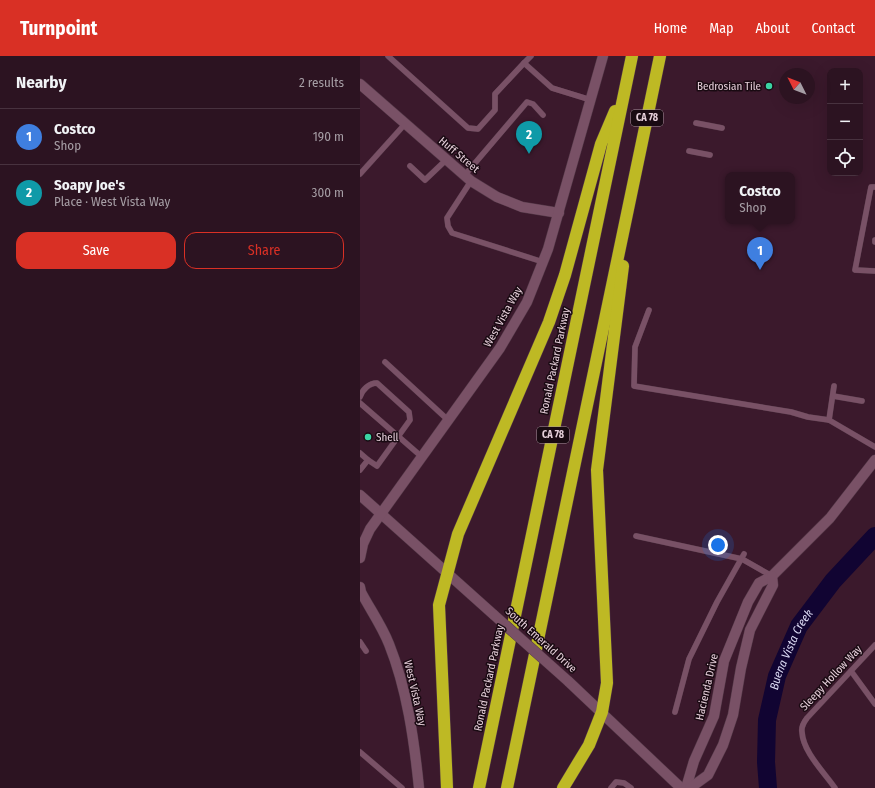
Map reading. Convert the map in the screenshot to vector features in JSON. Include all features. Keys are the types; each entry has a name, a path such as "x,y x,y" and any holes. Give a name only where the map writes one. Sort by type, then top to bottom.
{"highway":[{"name":"Ronald Packard Parkway","path":"479,788 632,56"},
{"name":"CA 78","path":"507,788 660,56"},
{"path":"447,788 439,605 447,573 458,534 549,322 566,274 601,144 626,82"},
{"path":"563,788 589,745 602,712 607,683 597,470 634,179"}],"main road":[{"name":"West Vista Way","path":"360,558 363,544 370,529 500,348 527,302 543,262 559,213 603,56"},
{"name":"Huff Street","path":"360,84 446,160 468,178 497,197 522,207 559,213"},
{"name":"Hacienda Drive","path":"686,788 694,761 713,720 724,661 748,602 759,583 772,576 832,516 875,460"},
{"name":"South Emerald Drive","path":"360,495 602,712 681,788"},
{"path":"690,788 708,775 723,745 733,716 741,668 750,630 773,585 772,576"},
{"name":"West Vista Way","path":"360,587 361,592 389,642 401,677 415,749 419,788"}],"lane":[{"path":"388,56 468,128 478,129 495,110 495,94 531,56"},
{"path":"524,62 552,88 591,100"},
{"path":"543,115 533,104 527,102 468,178 447,218 448,226 452,233 543,262"},
{"path":"696,123 722,128"},
{"path":"360,174 405,124"},
{"path":"689,151 710,155"},
{"path":"410,166 425,180 446,160"},
{"path":"873,270 855,270 871,187 875,187"},
{"path":"649,310 635,347 634,386 791,412 808,417 829,420 875,447"},
{"path":"384,362 448,420"},
{"path":"360,397 362,392 372,383 377,383 409,412 410,420 377,466 360,453"},
{"path":"829,420 834,386"},
{"path":"833,396 862,401"},
{"path":"360,404 422,457"},
{"path":"360,470 368,460"},
{"path":"636,536 743,557 772,576"},
{"path":"675,712 689,660 717,602 743,557"},
{"path":"360,642 366,651"},
{"name":"Sleepy Hollow Way","path":"835,788 805,747 802,726 807,718 875,645"},
{"path":"851,671 875,704"},
{"path":"360,752 402,788"},
{"path":"611,788 616,782 620,782 630,788"}],"waterway":[{"name":"Buena Vista Creek","path":"768,788 766,762 767,720 777,676 799,626 833,581 875,536"}],"place":[{"name":"Bedrosian Tile","path":"769,86"},
{"name":"Soapy Joe's","path":"529,154"},
{"name":"Costco","path":"760,270"},
{"name":"Shell","path":"368,437"}]}
